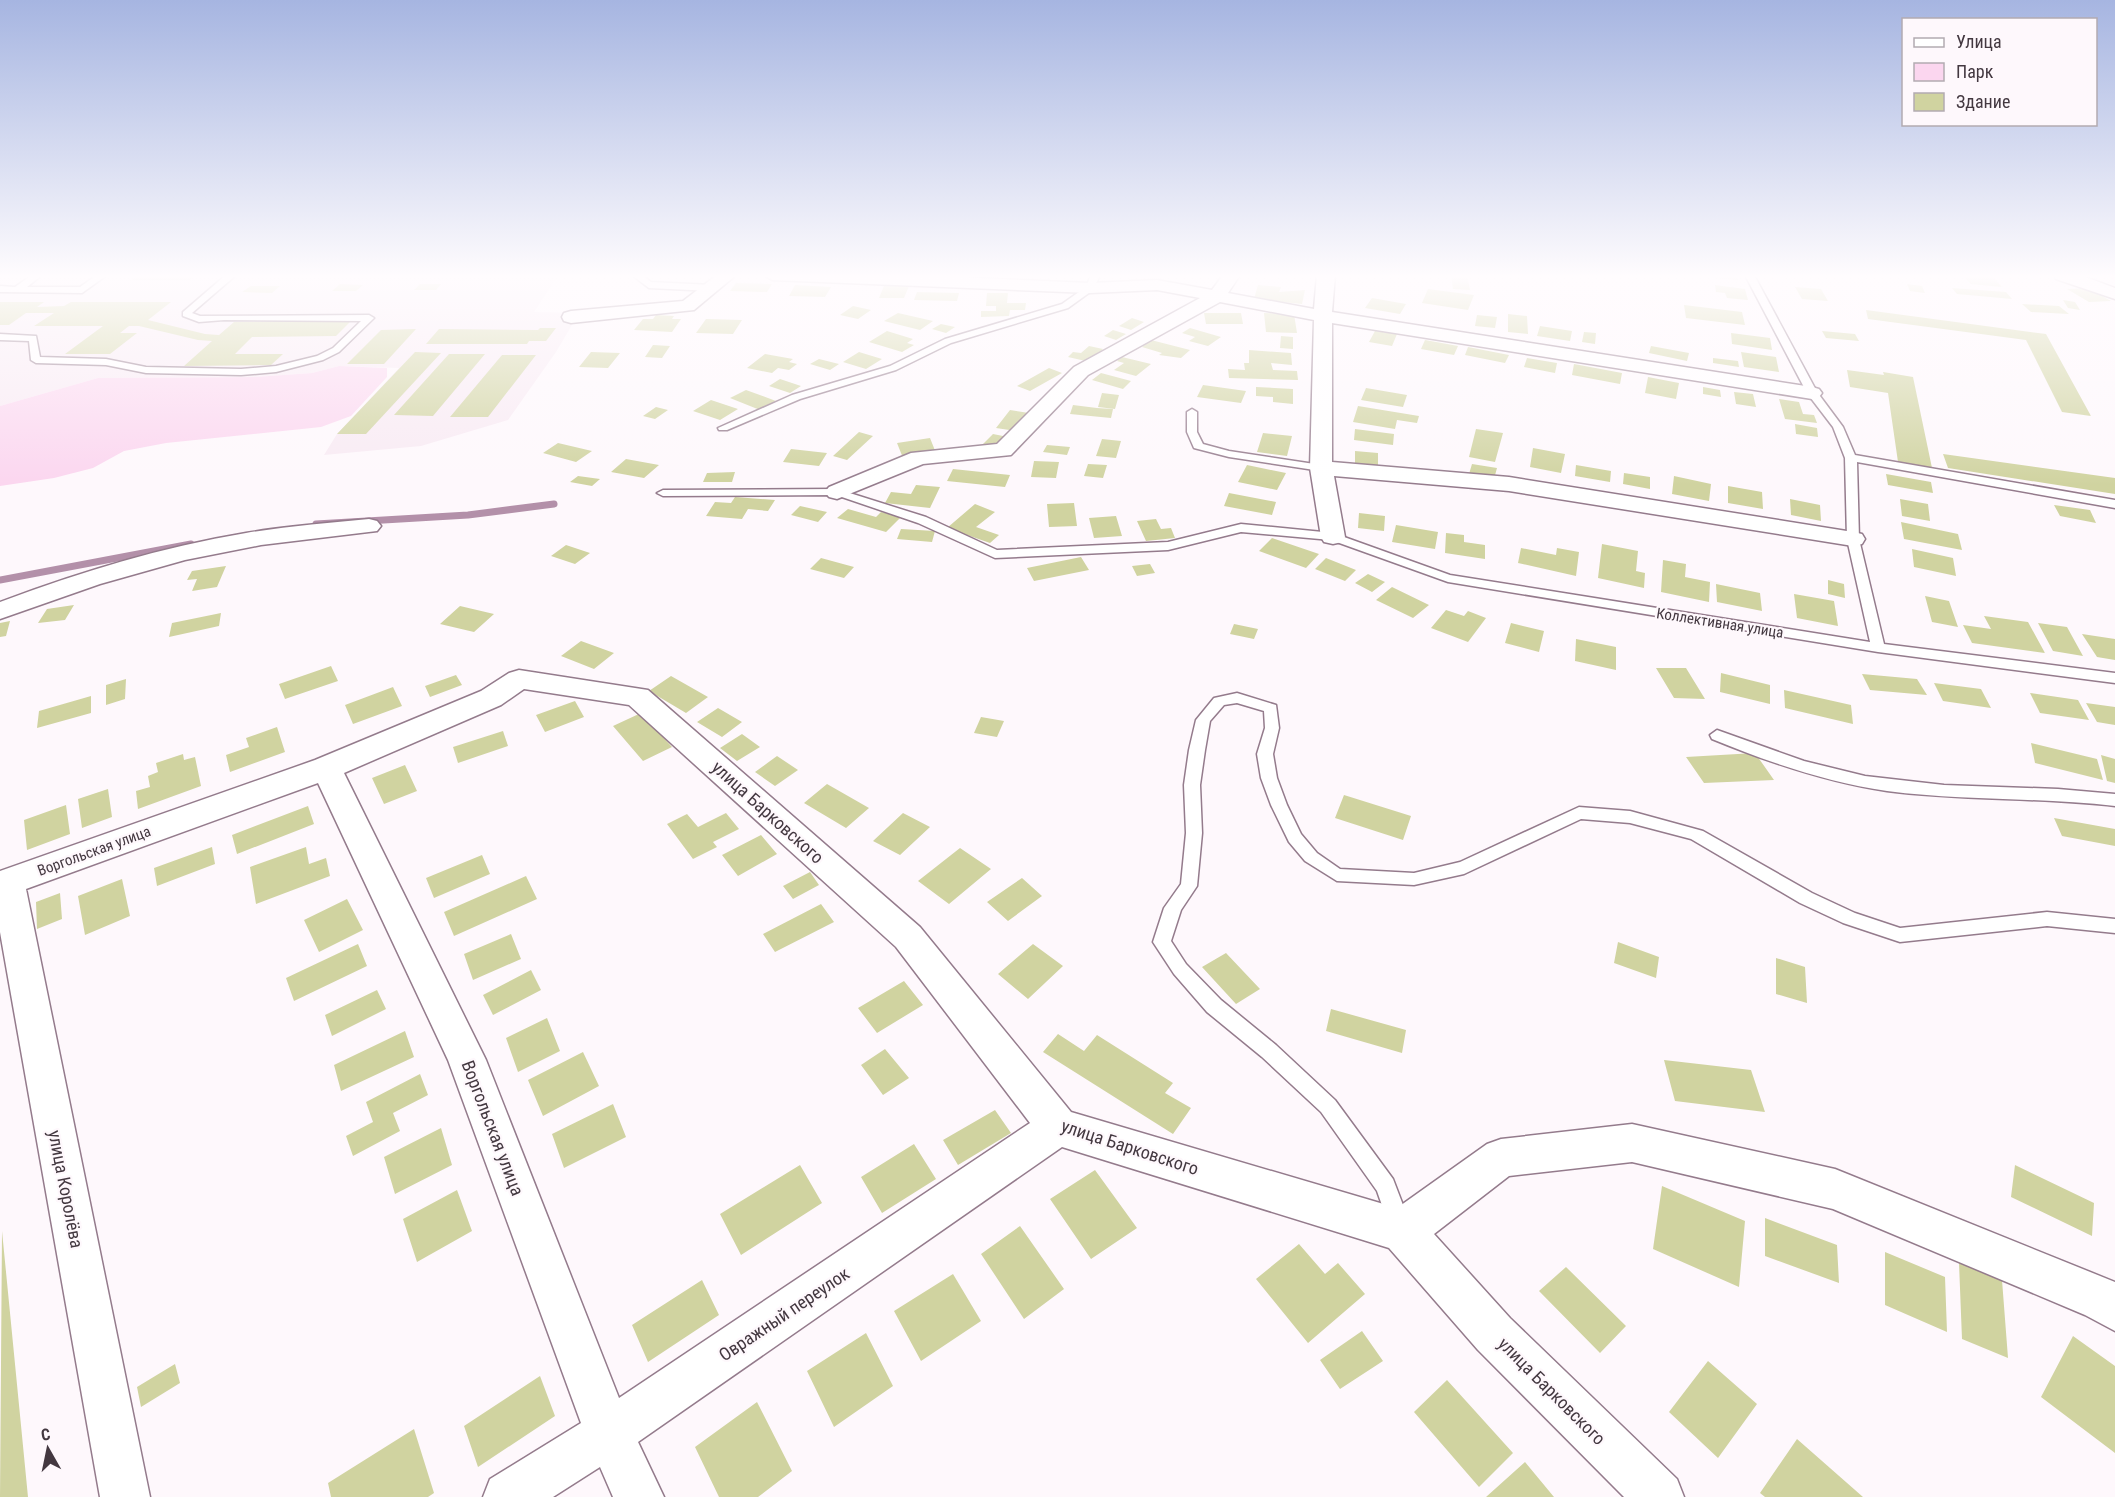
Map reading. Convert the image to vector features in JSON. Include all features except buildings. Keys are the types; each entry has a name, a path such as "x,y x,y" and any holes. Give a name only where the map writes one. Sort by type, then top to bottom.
{"street":[{"path":"837,492 919,458 1003,450 1081,371 1129,345"},
{"path":"1323,345 1321,468 1333,537"},
{"path":"1506,345 1812,393"},
{"path":"1321,468 1509,484 1854,539"},
{"path":"0,611 74,583 163,558 248,540 369,526"},
{"name":"Воргольская улица","path":"4,879 326,768 491,698 519,679"},
{"name":"улица Барковского","path":"519,679 638,697 908,937 1058,1127 1402,1231 1494,1334 1659,1497"},
{"name":"Воргольская улица","path":"326,768 467,1060 609,1433 639,1497"},
{"name":"улица Королёва","path":"4,879 125,1497"},
{"name":"Овражный переулок","path":"508,1497 609,1433 1058,1127"},
{"path":"1402,1231 1501,1158 1632,1143 1835,1189 2101,1299 2115,1308"}],"lane":[{"path":"34,345 36,360 106,362 146,370 241,372 276,369 320,358 341,345"},
{"path":"723,428 796,397 893,368 940,345"},
{"path":"1786,345 1812,393 1838,428 1851,458 1854,539 1878,648"},
{"path":"1192,411 1192,432 1198,446 1229,454 1321,468"},
{"path":"1851,458 2115,504"},
{"name":"Коллективная улица","path":"663,493 837,492 922,520 995,554 1168,546 1241,528 1333,537 1448,578 1878,648 2115,678"},
{"path":"1402,1231 1386,1186 1328,1106 1269,1051 1214,1006 1180,969 1162,942 1173,908 1189,886 1194,833 1192,785 1197,750 1203,720 1219,700 1237,698 1271,708 1272,728 1265,754 1269,778 1279,806 1295,838 1311,857 1337,875 1414,879 1464,868 1579,813 1630,817 1697,835 1817,903 1849,918 1900,935 2047,919 2115,926"},
{"path":"1717,735 1756,752 1887,785 2071,794 2115,800"}],"shaded area":[{"path":"0,345 560,345 508,420 421,446 324,455 337,434 399,368 339,366 312,373 255,377 98,378 0,406"}],"green space":[{"path":"339,366 387,368 387,377 351,416 321,427 166,443 124,451 93,468 54,478 0,486 0,406 98,378 255,377 312,373"}],"waterway":[{"path":"316,524 468,515 554,504"},
{"path":"0,580 191,544"}]}
